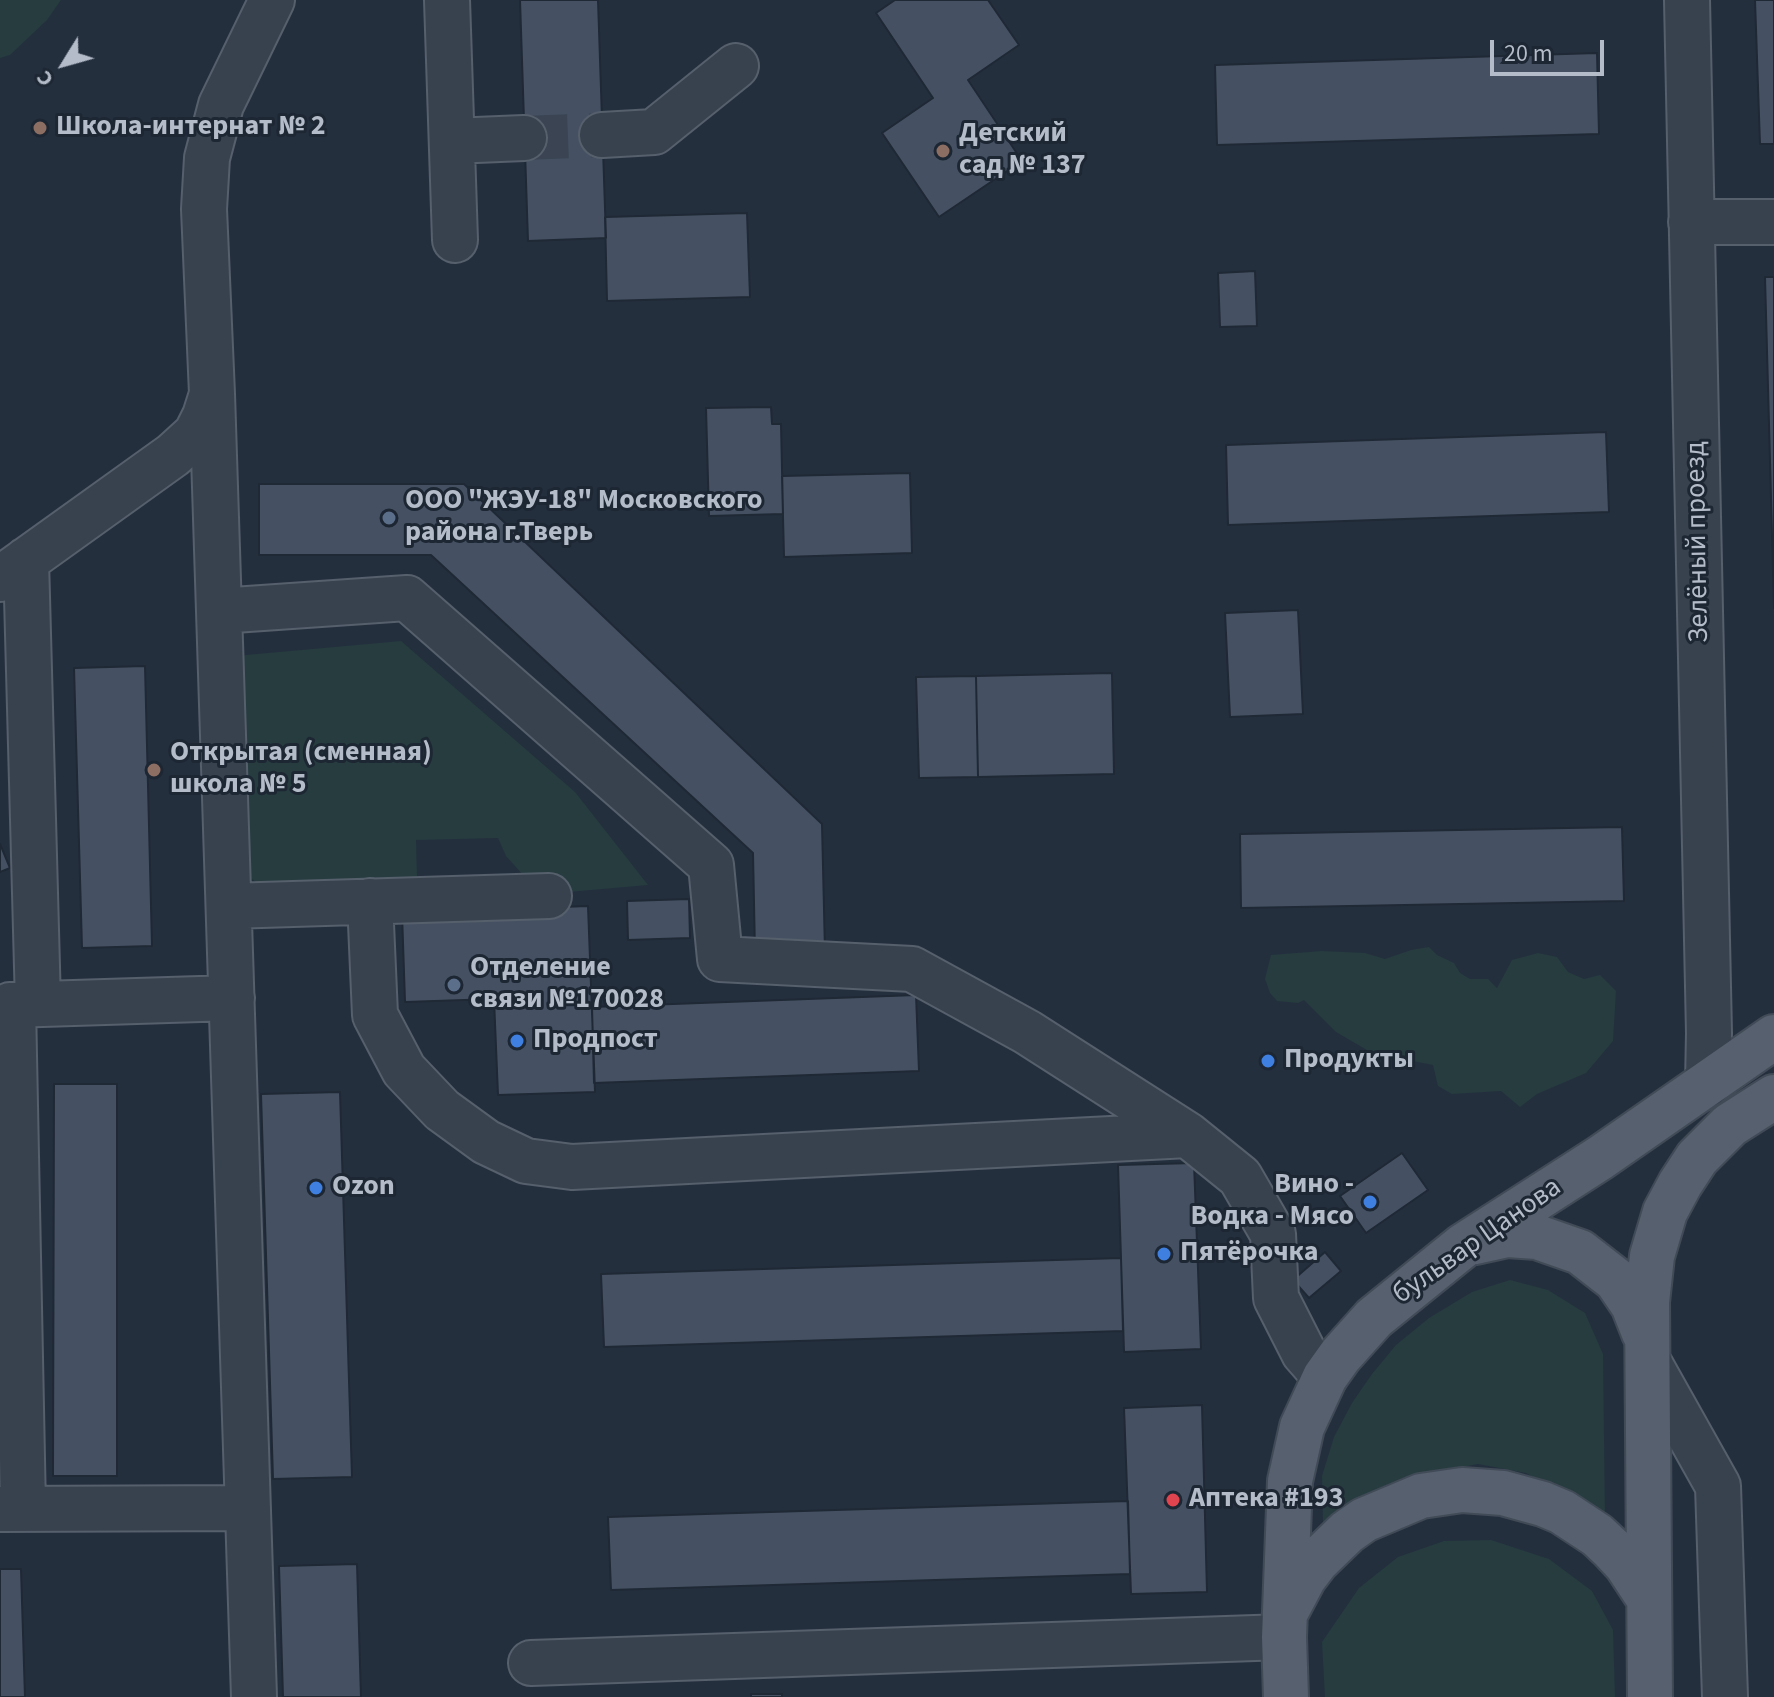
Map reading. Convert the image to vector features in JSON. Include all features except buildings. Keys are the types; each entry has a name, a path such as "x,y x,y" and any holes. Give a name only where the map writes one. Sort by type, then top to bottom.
{"main road":[{"path":"1708,1084 1774,1037"},
{"name":"бульвар Цанова","path":"1286,1697 1284,1626 1290,1481 1307,1415 1325,1377 1374,1318 1463,1246 1708,1084"},
{"path":"1650,1697 1649,1271 1660,1226 1672,1197 1688,1171 1730,1125 1774,1097"},
{"path":"1463,1246 1507,1235 1537,1237 1566,1245 1593,1260 1616,1280 1633,1305 1644,1333 1649,1363"},
{"path":"1284,1626 1299,1587 1317,1561 1355,1526 1401,1502 1462,1490 1503,1493 1562,1512 1612,1549 1649,1599"}],"street":[{"path":"254,1697 204,209 207,158 221,105 272,0"},
{"path":"447,0 455,240"},
{"name":"Зелёный проезд","path":"1687,0 1708,1084"},
{"path":"602,135 654,132 736,66"},
{"path":"452,141 524,138"},
{"path":"1691,222 1774,222"},
{"path":"212,394 205,416 188,442 13,570 17,1004 11,1509 248,1508"},
{"path":"219,611 407,598 711,865 720,959 912,969 1027,1032 1188,1135 1240,1177 1273,1234 1276,1298 1304,1353 1325,1377"},
{"path":"229,906 549,896"},
{"path":"370,901 375,1015 404,1070 442,1110 486,1142 526,1161 572,1167 1188,1135"},
{"path":"17,1004 232,998"},
{"path":"1649,1363 1718,1486 1725,1697"},
{"path":"531,1663 1284,1626"}],"green space":[{"path":"0,0 61,0 47,20 10,55 0,58"},
{"path":"401,641 575,792 648,885 534,895 524,876 506,856 498,838 416,840 417,877 257,883 248,876 235,656"},
{"path":"1429,947 1437,955 1454,963 1460,973 1470,979 1488,979 1497,988 1512,960 1538,953 1557,957 1568,972 1584,979 1600,975 1616,991 1613,1041 1586,1073 1537,1094 1520,1107 1501,1091 1452,1094 1438,1086 1433,1065 1372,1053 1336,1032 1304,1000 1298,1003 1277,1001 1265,979 1271,955 1322,951 1365,953 1385,959"},
{"path":"1510,1280 1548,1290 1585,1313 1603,1354 1605,1518 1526,1473 1478,1464 1421,1475 1323,1524 1322,1476 1334,1437 1372,1374 1396,1345 1429,1318 1472,1292"},
{"path":"1491,1540 1549,1559 1592,1591 1613,1630 1615,1697 1325,1697 1322,1642 1359,1588 1398,1557 1444,1541"}],"tunnel":[{"path":"524,138 602,135"}],"place":[{"name":"Школа-интернат № 2","path":"40,128"},
{"name":"Детский сад № 137","path":"943,151"},
{"name":"ООО \"ЖЭУ-18\" Московского района г.Тверь","path":"389,518"},
{"name":"Открытая (сменная) школа № 5","path":"154,770"},
{"name":"Отделение связи №170028","path":"454,985"},
{"name":"Продпост","path":"517,1041"},
{"name":"Продукты","path":"1268,1061"},
{"name":"Ozon","path":"316,1188"},
{"name":"Вино - Водка - Мясо","path":"1370,1202"},
{"name":"Пятёрочка","path":"1164,1254"},
{"name":"Аптека #193","path":"1173,1500"}]}
